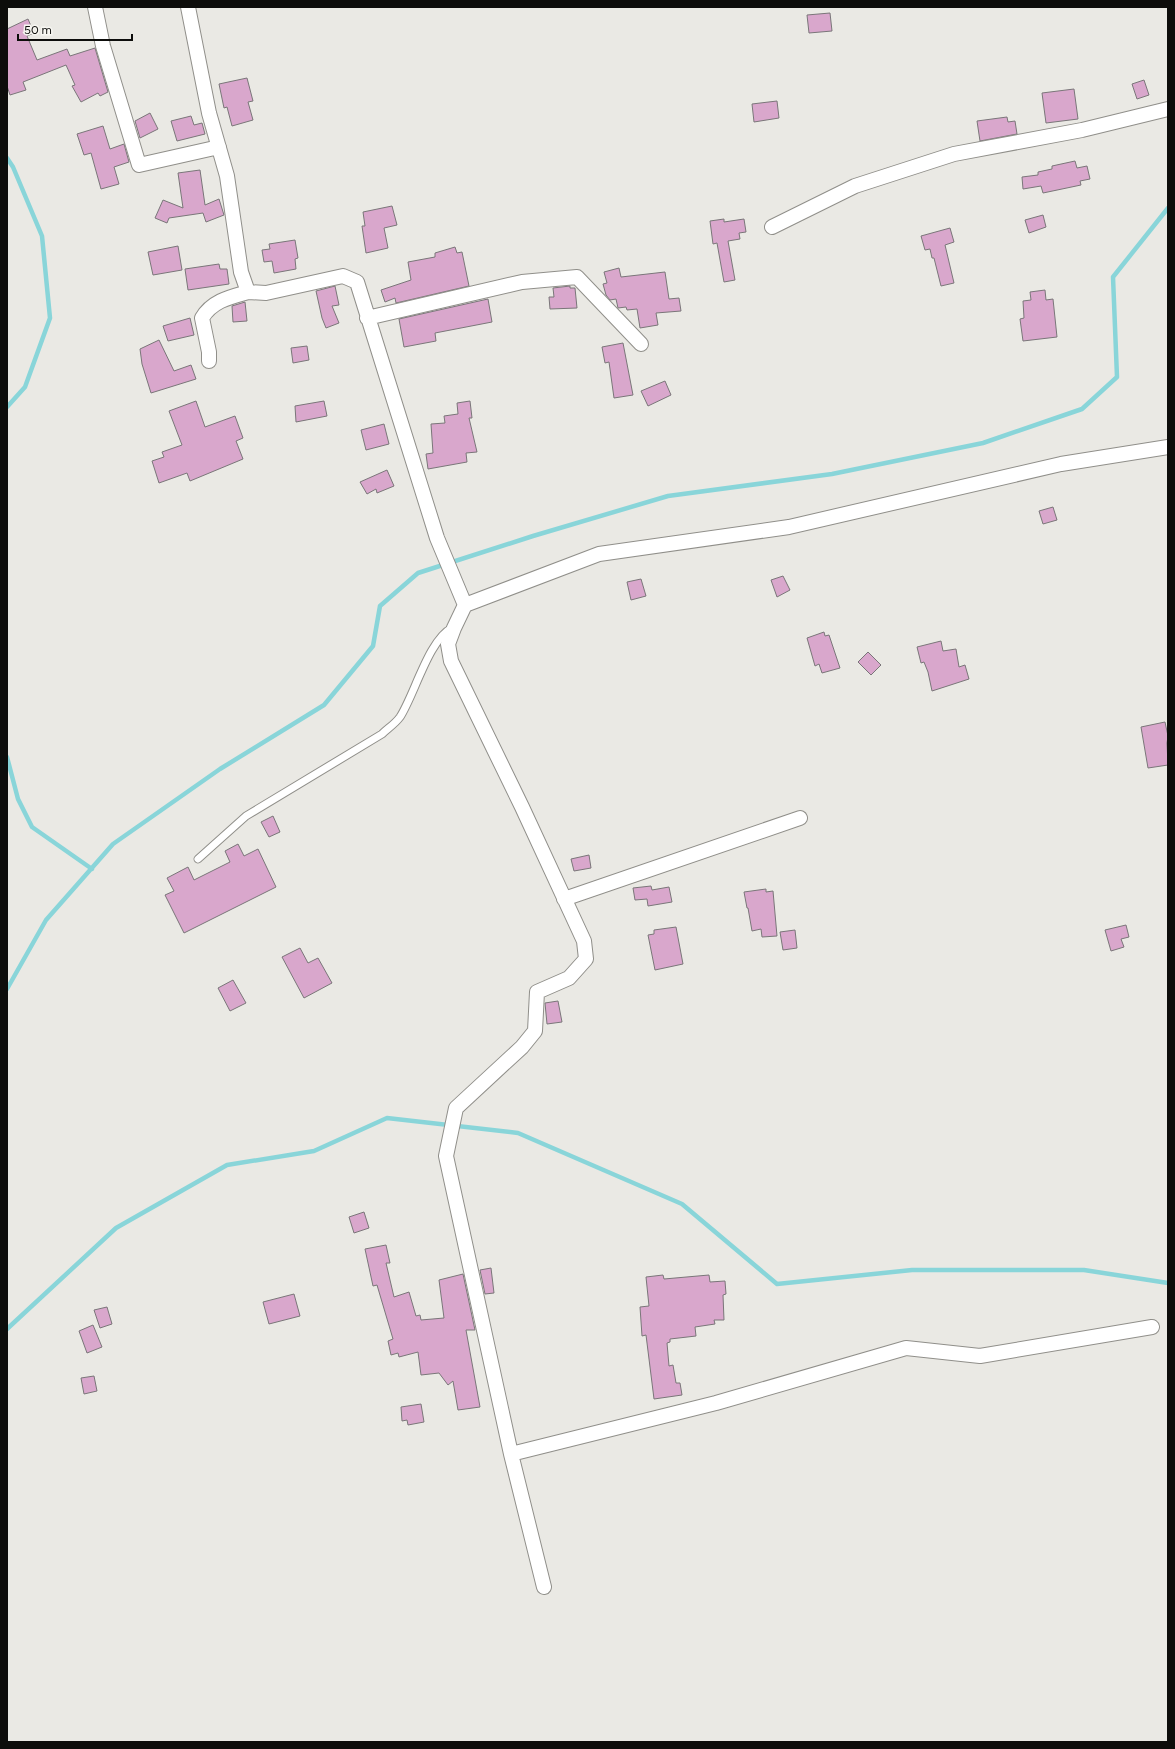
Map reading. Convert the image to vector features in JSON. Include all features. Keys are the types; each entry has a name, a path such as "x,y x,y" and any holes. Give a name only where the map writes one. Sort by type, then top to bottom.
{"street":[{"path":"95,7 103,46 139,165 219,147"},
{"path":"188,7 209,113 227,176 241,272 248,292"},
{"path":"772,227 855,186 954,154 1082,130 1168,109"},
{"path":"209,361 209,352 202,318 208,308 222,300 248,292 266,293 343,276 357,282 437,538 465,605"},
{"path":"368,318 522,282 577,277 641,344"},
{"path":"544,1588 511,1454 446,1156 456,1108 522,1047 535,1030 537,992 569,978 586,959 584,941 522,807 450,661 448,644 465,605 599,554 789,527 1061,464 1168,448"},
{"path":"564,900 800,818"},
{"path":"511,1454 716,1403 906,1348 980,1356 1152,1327"}],"lane":[{"path":"198,859 246,816 382,734 399,718 432,651 446,631 454,628"}],"building":[{"path":"830,13 832,31 809,33 807,15"},
{"path":"28,19 34,33 27,36 37,60 67,49 70,56 95,48 108,92 100,96 98,93 81,102 72,86 75,85 66,65 23,82 26,90 10,95 7,86 7,29"},
{"path":"247,78 253,101 248,102 253,120 232,126 227,107 224,108 219,84"},
{"path":"1144,80 1149,95 1137,99 1132,84"},
{"path":"1074,89 1078,119 1046,123 1042,93"},
{"path":"777,101 779,118 754,122 752,104"},
{"path":"150,113 158,129 140,138 135,121"},
{"path":"191,116 194,125 202,123 205,134 177,141 171,121"},
{"path":"1007,117 1008,122 1015,121 1017,134 980,141 977,121"},
{"path":"103,126 110,149 124,144 129,162 114,167 119,184 101,189 91,153 84,155 77,134"},
{"path":"1075,161 1077,168 1087,166 1090,179 1080,181 1081,185 1043,193 1041,186 1023,189 1022,177 1038,175 1038,172 1052,169 1052,166"},
{"path":"200,170 205,205 219,199 224,215 206,222 203,213 169,218 167,223 155,218 163,200 183,208 178,173"},
{"path":"392,206 397,225 384,228 388,248 366,253 362,226 365,226 363,212"},
{"path":"1043,215 1046,227 1029,233 1025,220"},
{"path":"724,219 724,222 744,219 746,232 739,233 740,239 728,241 735,280 724,282 717,243 713,244 710,221"},
{"path":"950,228 954,242 945,245 954,283 941,286 934,258 932,258 930,249 925,250 921,236"},
{"path":"295,240 298,258 295,259 296,269 274,273 272,261 264,262 262,250 270,249 269,244"},
{"path":"178,246 182,270 153,275 148,252"},
{"path":"455,247 457,253 462,252 469,286 396,303 395,298 385,302 381,290 411,280 408,262 435,257 435,253"},
{"path":"219,264 220,269 227,269 229,284 188,290 185,269"},
{"path":"619,268 621,277 665,272 669,299 679,298 681,311 656,313 658,325 640,328 637,309 627,310 626,307 618,308 616,299 610,300 606,295 603,284 607,283 604,272"},
{"path":"335,286 339,305 332,306 339,323 326,328 322,318 316,291"},
{"path":"570,286 570,288 575,288 577,308 550,309 549,297 554,297 553,288"},
{"path":"1045,290 1046,300 1053,299 1057,337 1023,341 1020,319 1024,318 1023,301 1031,300 1030,292"},
{"path":"488,299 492,322 435,333 436,341 404,347 399,319"},
{"path":"245,302 247,321 233,322 232,306"},
{"path":"190,318 194,335 168,341 163,326"},
{"path":"159,340 174,371 191,365 196,379 151,393 142,364 140,349"},
{"path":"623,343 633,395 614,398 609,362 605,363 602,347"},
{"path":"307,346 309,360 293,363 291,348"},
{"path":"665,381 671,395 648,406 641,391"},
{"path":"196,401 205,427 235,416 243,438 236,441 243,459 190,481 187,473 159,483 152,461 164,457 162,452 182,445 169,411"},
{"path":"324,401 327,416 296,422 295,406"},
{"path":"470,401 472,418 469,418 477,452 466,453 467,462 428,469 426,454 433,453 431,424 445,423 444,416 458,414 457,403"},
{"path":"384,424 389,444 366,450 361,430"},
{"path":"387,470 394,486 377,493 376,489 367,494 360,482"},
{"path":"1053,507 1057,520 1043,524 1039,511"},
{"path":"783,576 790,590 777,597 771,580"},
{"path":"641,579 646,596 631,600 627,582"},
{"path":"824,632 825,636 829,635 840,668 822,673 819,664 815,666 807,638"},
{"path":"941,641 943,651 956,649 959,667 965,665 969,679 932,691 928,672 924,662 921,663 917,647"},
{"path":"868,652 881,665 871,675 858,662"},
{"path":"1165,722 1168,736 1168,765 1148,768 1141,727"},
{"path":"273,816 280,832 269,837 261,822"},
{"path":"238,844 244,856 258,849 276,887 184,933 165,895 174,891 167,878 188,867 194,880 230,862 225,851"},
{"path":"589,855 591,868 574,871 571,859"},
{"path":"651,886 652,890 669,887 672,902 648,906 647,899 635,900 633,888"},
{"path":"766,889 766,892 773,891 777,936 762,937 761,929 752,931 744,892"},
{"path":"1126,925 1129,937 1121,939 1124,947 1111,951 1105,930"},
{"path":"676,927 683,964 655,970 648,935 654,934 654,930"},
{"path":"795,930 797,948 783,950 780,932"},
{"path":"300,948 308,963 318,958 332,983 304,998 282,957"},
{"path":"233,980 246,1003 230,1011 218,988"},
{"path":"558,1001 562,1022 547,1024 545,1003"},
{"path":"364,1212 369,1228 354,1233 349,1217"},
{"path":"386,1245 390,1263 386,1263 394,1297 409,1292 416,1316 420,1315 421,1320 444,1318 439,1280 463,1274 475,1330 466,1330 480,1407 458,1410 453,1381 448,1385 439,1373 421,1375 418,1352 399,1357 398,1353 391,1355 388,1341 393,1339 377,1285 373,1286 365,1249"},
{"path":"491,1268 494,1293 485,1294 480,1270"},
{"path":"663,1275 664,1279 709,1275 710,1282 725,1281 726,1294 723,1295 724,1320 714,1320 715,1324 695,1327 696,1336 670,1339 670,1342 667,1343 669,1366 673,1365 676,1383 680,1383 682,1395 654,1399 646,1335 642,1336 640,1307 649,1306 646,1277"},
{"path":"294,1294 300,1316 269,1324 263,1302"},
{"path":"107,1307 112,1324 100,1328 94,1310"},
{"path":"93,1325 102,1347 87,1353 79,1331"},
{"path":"94,1376 97,1391 84,1394 81,1378"},
{"path":"421,1404 424,1422 408,1425 407,1420 402,1421 401,1407"}],"waterway":[{"path":"7,158 13,167 42,236 50,318 25,387 7,407"},
{"path":"7,989 46,920 113,844 220,769 324,705 373,646 380,606 418,573 533,536 668,496 832,474 983,443 1082,409 1117,377 1113,277 1168,208"},
{"path":"7,757 18,799 32,827 92,869"},
{"path":"7,1329 116,1228 227,1165 314,1151 387,1118 518,1133 682,1204 777,1284 912,1270 1084,1270 1168,1283"}]}
